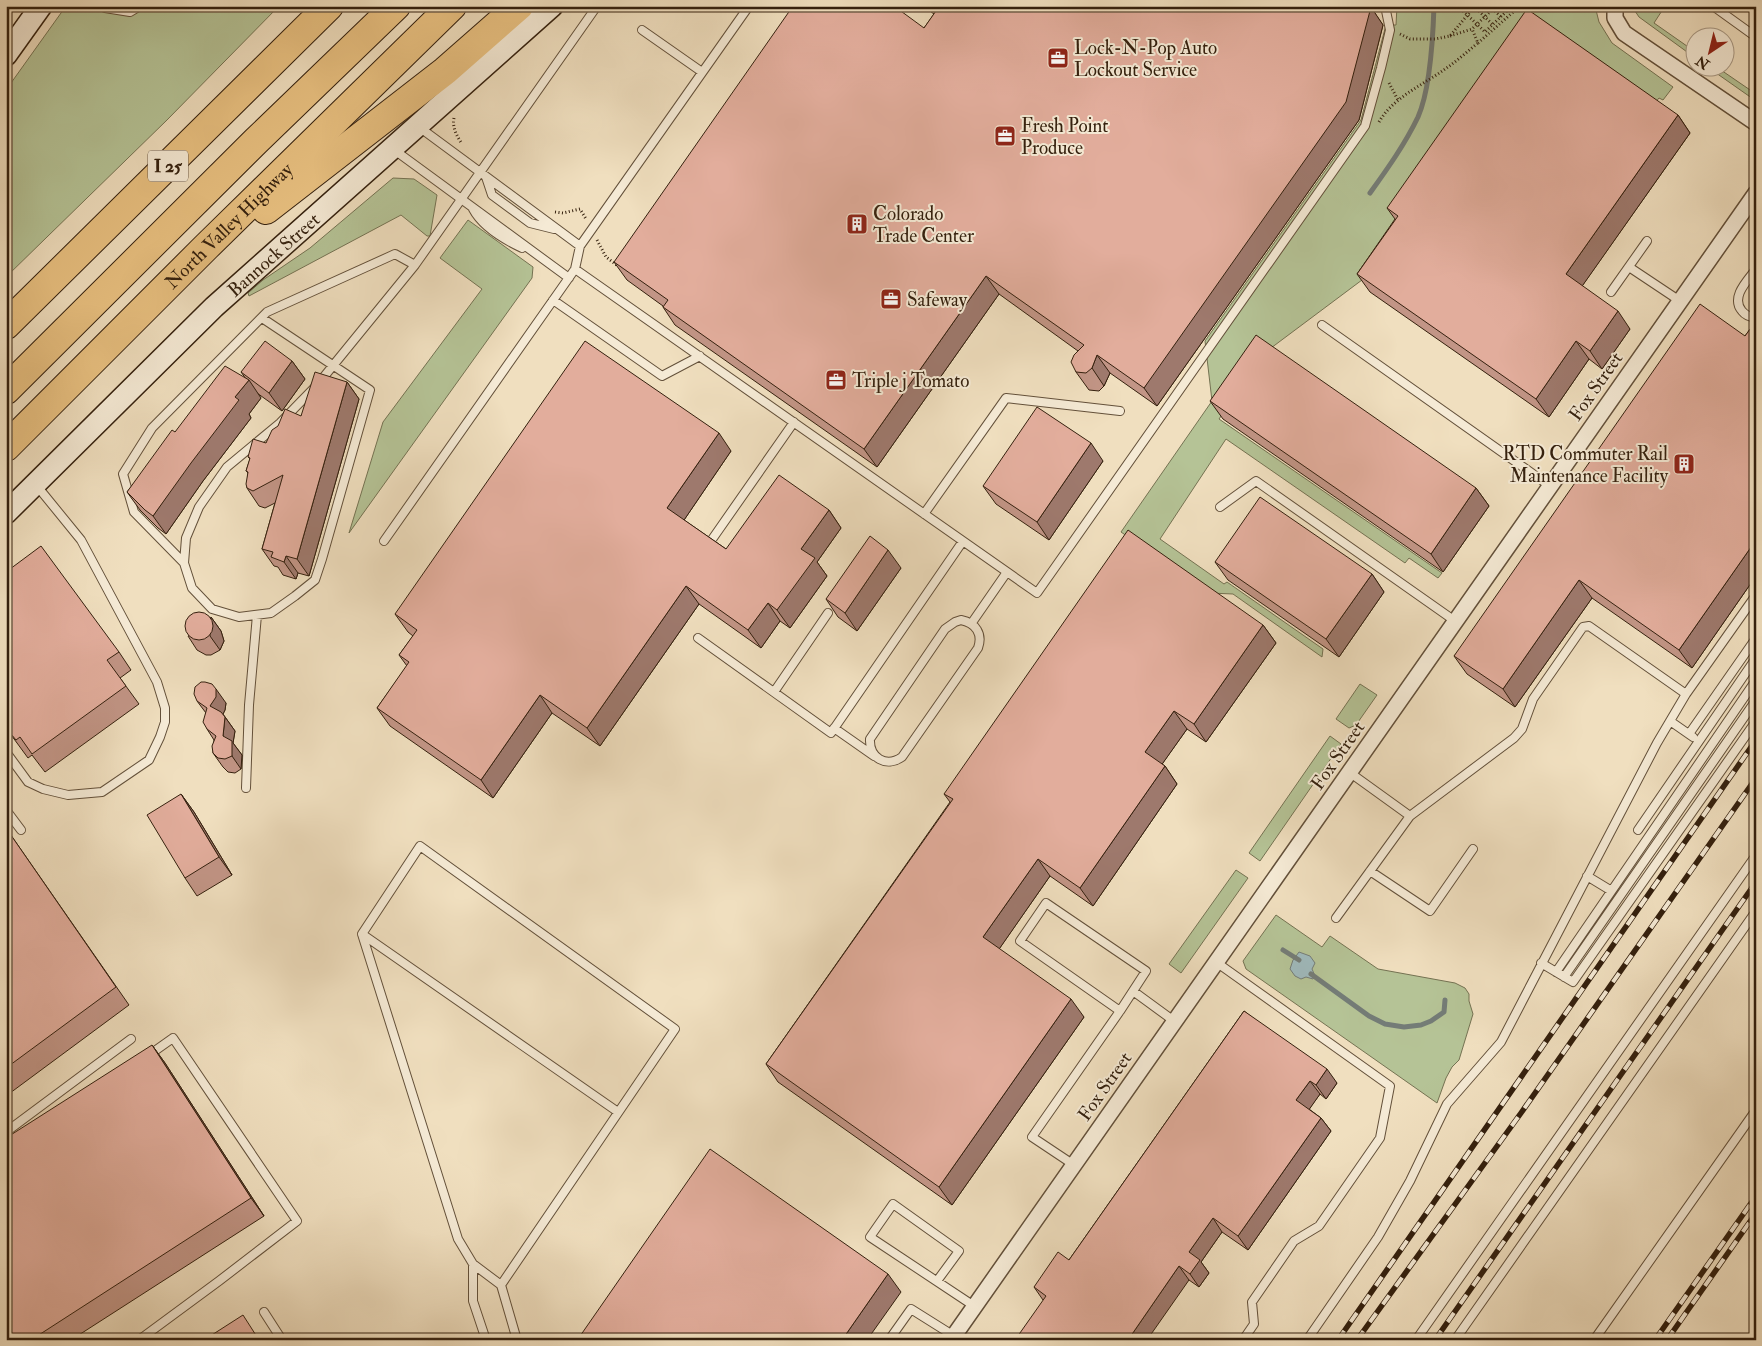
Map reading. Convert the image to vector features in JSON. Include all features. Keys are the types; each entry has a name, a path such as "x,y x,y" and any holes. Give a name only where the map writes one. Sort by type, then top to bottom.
{"highway":[{"name":"I 25","path":"6,325 329,6"},
{"path":"6,390 249,148 396,6"},
{"name":"North Valley Highway","path":"6,447 452,6"},
{"path":"142,312 273,204 445,71 519,6"}],"street":[{"path":"6,55 41,6"},
{"name":"Bannock Street","path":"6,513 214,307 552,6"},
{"path":"1615,12 1624,33 1630,39 1750,117 1756,123"},
{"name":"Fox Street","path":"952,1338 1756,193"}],"lane":[{"path":"103,6 130,12 140,6"},
{"path":"262,318 333,366 370,390 315,580 271,613 239,617 212,609 192,588 184,562 186,538 199,507 227,467 280,423 333,366 415,265 461,199 483,174 485,164 597,6"},
{"path":"384,541 575,268 580,246 591,229 749,6"},
{"path":"575,268 1037,593 1365,126 1390,30 1385,6"},
{"path":"1713,6 1756,37"},
{"path":"642,30 702,72"},
{"path":"417,126 580,246"},
{"path":"391,148 568,278"},
{"path":"1611,292 1647,241"},
{"path":"184,562 134,512 123,474 152,428 267,312 395,254 415,265"},
{"path":"1629,267 1680,301"},
{"path":"1756,269 1739,292 1738,298 1741,310 1750,317 1756,318"},
{"path":"553,300 662,376 700,356"},
{"path":"1322,325 1550,486"},
{"path":"924,514 1006,398 1120,411"},
{"path":"713,538 794,422"},
{"path":"1220,508 1256,481 1455,621"},
{"path":"6,752 28,782 43,789 68,795 102,792 149,760 165,722 165,708 157,682 81,540 35,484"},
{"path":"698,638 831,733 963,542"},
{"path":"971,624 1007,572"},
{"path":"1307,1340 1378,1237 1410,1181 1446,1104 1501,1042 1670,721 1686,694 1756,595"},
{"path":"774,692 828,613"},
{"path":"246,788 249,706 257,614"},
{"path":"834,728 879,760 891,762 902,757 978,648 980,636 971,624 961,620 945,629 870,739 872,751 879,760"},
{"path":"1336,918 1410,816 1514,738 1522,729 1533,699 1583,627 1589,626 1686,694"},
{"path":"1689,734 1756,638"},
{"path":"1638,830 1756,658"},
{"path":"1556,972 1610,890 1756,680"},
{"path":"1564,977 1756,700"},
{"path":"1670,721 1727,762"},
{"path":"1541,963 1573,982 1756,721"},
{"path":"1349,772 1410,816"},
{"path":"6,810 21,830"},
{"path":"362,934 420,846 675,1029 500,1285"},
{"path":"1370,871 1430,911 1473,849"},
{"path":"1416,1340 1756,855"},
{"path":"1587,876 1610,890"},
{"path":"1074,1165 1032,1137 1120,1011 1133,992 1146,970 1046,903 1020,941 1120,1011"},
{"path":"1455,1340 1756,911"},
{"path":"362,934 618,1112"},
{"path":"362,934 458,1239 473,1264 500,1285 517,1340"},
{"path":"1216,962 1390,1086 1380,1138 1319,1226 1294,1241 1252,1302 1254,1324 1243,1340"},
{"path":"1133,992 1174,1021"},
{"path":"6,1132 131,1038"},
{"path":"139,1340 297,1221 173,1038 141,1060"},
{"path":"1594,1340 1756,1110"},
{"path":"937,1282 959,1252 893,1204 870,1237 937,1282 974,1306"},
{"path":"473,1264 473,1301 486,1340"},
{"path":"889,1340 911,1309 952,1338"},
{"path":"264,1312 282,1340"}],"path":[{"path":"1458,6 1485,32 1512,6"},
{"path":"1450,36 1474,6 1493,25"},
{"path":"1505,6 1509,10"},
{"path":"1398,100 1435,76 1478,43 1520,6"},
{"path":"1390,30 1410,39 1435,39 1472,29 1493,7 1501,17"},
{"path":"1472,29 1478,43"},
{"path":"454,115 453,123 464,147 485,164"},
{"path":"548,210 563,213 580,208 606,258 623,270"}],"green space":[{"path":"66,6 279,6 167,120 6,277 6,90"},
{"path":"1397,6 1574,6 1579,9 1595,6 1599,22 1612,43 1673,87 1663,100 1659,98 1654,104 1374,271 1267,351 1219,419 1442,573 1438,578 1409,558 1405,563 1226,439 1160,539 1224,584 1227,582 1323,649 1322,657 1233,594 1210,593 1121,532 1212,401 1205,341 1361,120 1386,25 1396,25"},
{"path":"1635,6 1665,6 1654,23 1684,44 1684,50 1639,17 1635,11"},
{"path":"1723,78 1733,78 1756,94 1756,101"},
{"path":"393,178 414,179 437,195 430,236 427,236 401,215 249,296 248,293 263,280 310,248"},
{"path":"468,220 533,267 532,278 349,533 383,422 482,289 440,258"},
{"path":"1360,684 1377,695 1356,725 1349,728 1336,719"},
{"path":"1330,736 1341,744 1260,861 1249,853"},
{"path":"1236,870 1248,878 1181,973 1169,964"},
{"path":"1276,915 1322,947 1330,936 1378,969 1455,983 1465,988 1469,994 1473,1014 1459,1060 1452,1067 1446,1078 1437,1103 1246,969 1243,961"}],"water":[{"path":"1299,952 1310,956 1315,963 1312,969 1315,976 1313,979 1306,977 1301,979 1295,976 1290,969 1293,960"}],"building":[{"name":"Colorado Trade Center","path":"793,6 894,6 924,28 938,8 936,6 1371,7 1346,102 1144,388 1097,355 1092,368 1086,373 1076,372 1071,362 1074,355 1084,345 986,276 864,449 663,307 668,300 614,262"},
{"path":"1527,9 1678,115 1566,274 1618,311 1590,351 1576,341 1536,399 1357,274 1398,216 1387,208"},
{"name":"RTD Commuter Rail Maintenance Facility","path":"1700,304 1745,336 1756,321 1756,540 1679,650 1579,580 1503,689 1454,656"},
{"path":"1256,335 1476,488 1431,554 1210,401"},
{"path":"265,341 292,361 269,393 241,372"},
{"path":"585,341 719,433 667,508 726,549 779,475 829,510 801,549 815,558 777,610 768,603 748,630 686,586 587,728 540,695 481,780 377,708 409,662 399,655 417,630 395,614"},
{"path":"225,366 249,380 235,397 239,400 153,516 127,492 172,430 175,432"},
{"path":"315,372 347,382 297,559 286,556 284,562 271,557 273,552 262,549 283,475 253,491 247,488 248,472 246,471 250,458 248,457 253,439 266,443 272,430 278,426 285,409 301,416"},
{"path":"1037,407 1091,443 1037,522 983,486"},
{"path":"1260,497 1372,574 1326,639 1215,562"},
{"path":"1128,530 1263,625 1194,724 1174,711 1145,752 1165,766 1080,888 1038,859 983,937 1071,999 939,1187 766,1064 953,799 944,794"},
{"path":"870,536 888,550 845,613 826,599"},
{"path":"41,546 119,652 107,660 126,686 32,754 20,737 16,740 6,728 12,723 6,715 6,572"},
{"path":"199,612 209,616 213,626 209,636 199,640 189,636 185,626 189,616"},
{"path":"201,682 212,684 216,689 216,697 210,706 221,712 225,717 223,736 232,741 232,756 225,759 218,758 213,753 212,746 216,736 207,729 203,722 207,708 197,701 194,694 195,687"},
{"path":"181,794 219,857 185,878 147,815"},
{"path":"6,828 116,987 6,1068"},
{"path":"1244,1011 1327,1069 1316,1085 1310,1081 1296,1100 1321,1118 1238,1236 1213,1218 1189,1252 1200,1260 1190,1274 1179,1266 1128,1340 1015,1340 1046,1296 1034,1287 1058,1252 1069,1260"},
{"path":"152,1045 251,1198 31,1340 6,1340 6,1138"},
{"path":"710,1149 888,1274 842,1340 578,1339"},
{"path":"243,1315 259,1340 204,1340"}],"waterway":[{"path":"1370,193 1402,146 1422,106 1430,63 1434,6"},
{"path":"1283,950 1299,960"},
{"path":"1311,974 1369,1016 1385,1024 1404,1027 1421,1025 1444,1012 1445,1000"}],"railway":[{"path":"1338,1340 1756,740"},
{"path":"1357,1340 1521,1113 1756,778"},
{"path":"1435,1340 1756,882"},
{"path":"1655,1340 1756,1196"},
{"path":"1667,1340 1756,1213"}],"place":[{"name":"Lock-N-Pop Auto Lockout Service","path":"1058,58"},
{"name":"Fresh Point Produce","path":"1005,136"},
{"name":"Colorado Trade Center","path":"857,224"},
{"name":"Safeway","path":"891,299"},
{"name":"Triple j Tomato","path":"836,380"},
{"name":"RTD Commuter Rail Maintenance Facility","path":"1684,464"}]}
